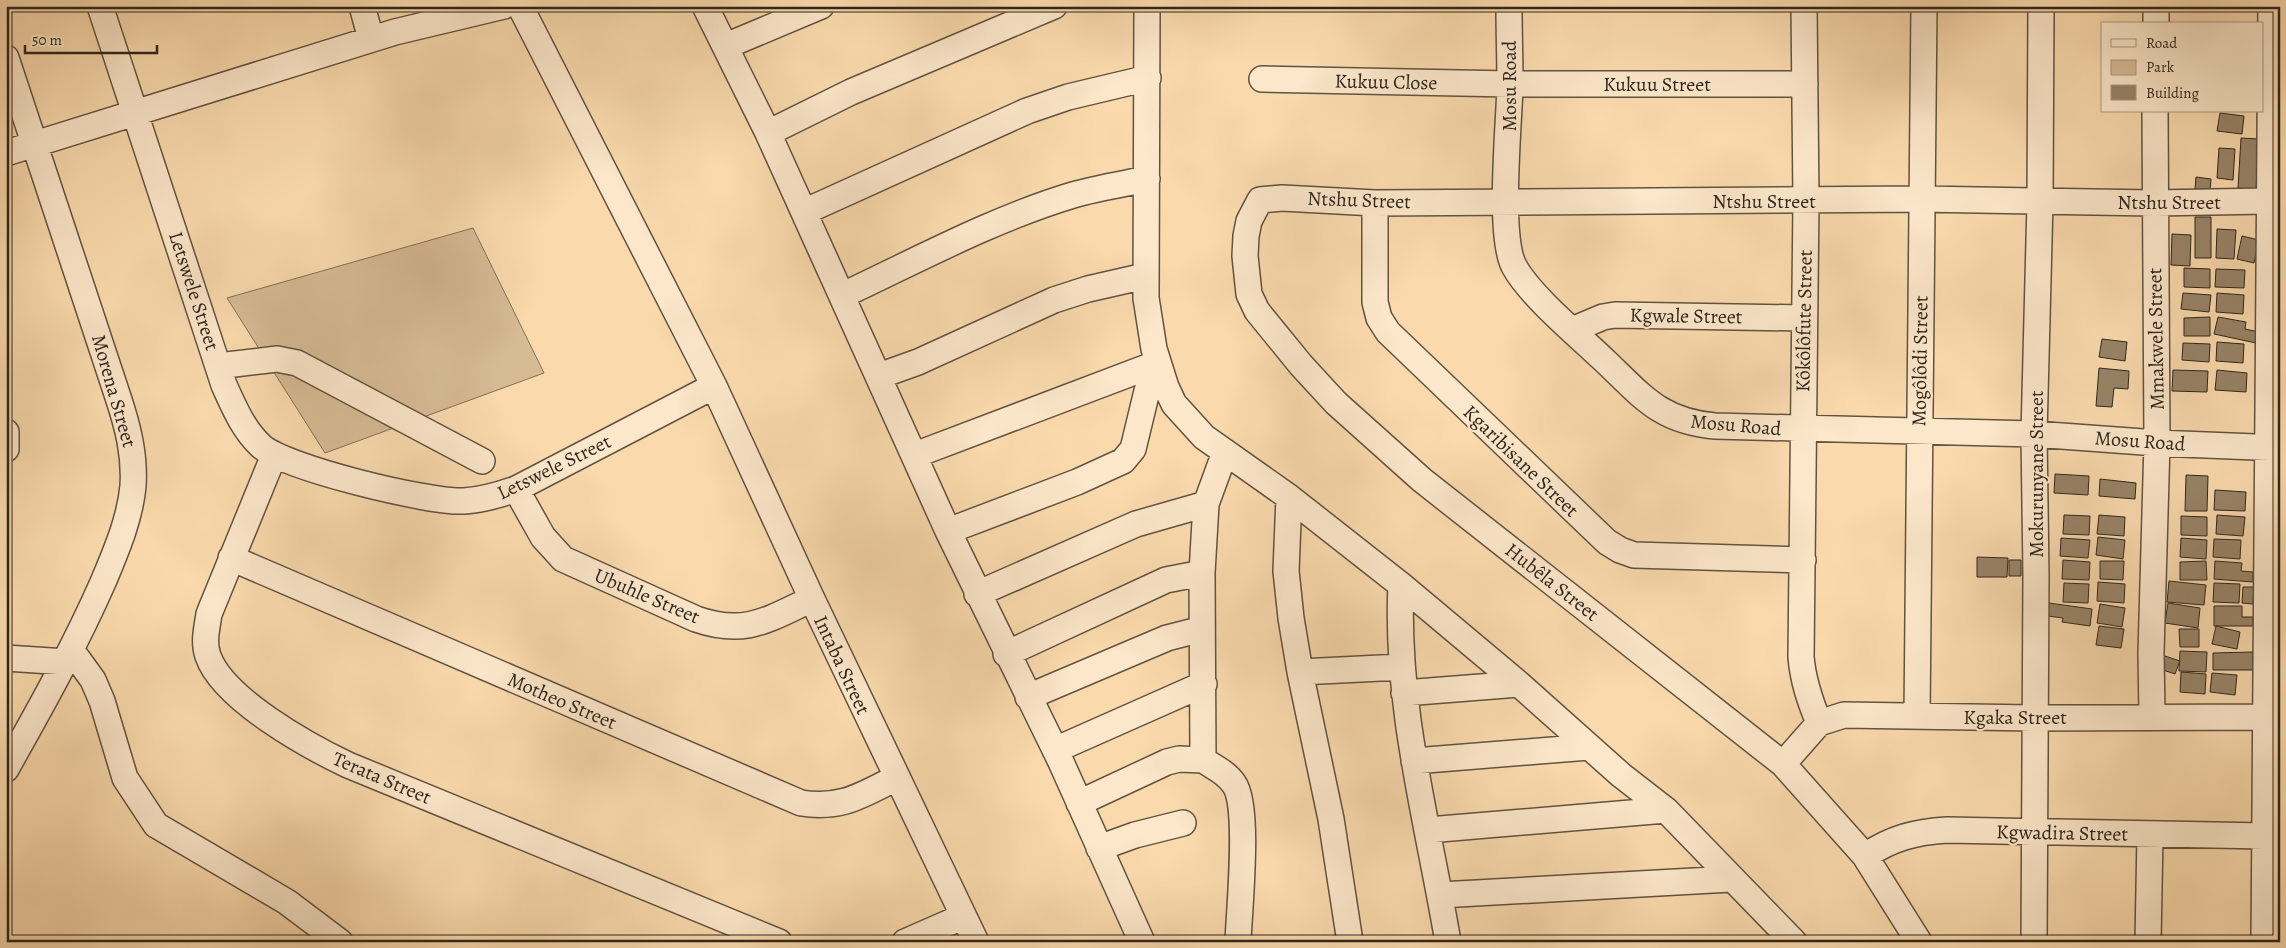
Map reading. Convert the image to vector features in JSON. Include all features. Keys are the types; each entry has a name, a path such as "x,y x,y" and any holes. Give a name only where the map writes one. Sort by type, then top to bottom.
{"street":[{"name":"Letswele Street","path":"100,6 137,114 218,366 237,413 247,430 261,446 274,455 324,472 408,494 463,501 490,498 516,490 714,386"},
{"path":"362,6 371,39"},
{"path":"6,153 137,114 371,39 433,21 504,6"},
{"path":"520,6 714,386"},
{"path":"706,6 768,133 843,295 977,594 1055,750 1142,942"},
{"path":"726,46 821,6"},
{"path":"768,133 858,88 1054,6"},
{"path":"1147,6 1148,78 1145,276 1150,326 1159,366 1174,404 1204,437 1289,497 1401,585 1519,684 1589,747 1666,810 1731,879 1785,941"},
{"name":"Mosu Road","path":"1509,6 1510,84 1506,201 1507,238 1513,265 1528,285 1572,330 1639,394 1673,418 1694,424 1716,426 1803,430 2034,434 2157,443 2274,448"},
{"name":"Kôkôlôfute Street","path":"1804,6 1806,201 1803,318 1802,675 1819,723"},
{"name":"Mogôlôdi Street","path":"1917,716 1924,6"},
{"name":"Mokurunyane Street","path":"2034,942 2036,575 2034,434 2040,202 2041,6"},
{"path":"2156,6 2156,22"},
{"path":"2264,942 2266,717 2274,448 2268,202 2271,6"},
{"name":"Morena Street","path":"6,58 130,433 133,457 133,488 126,522 115,554 69,656 6,769"},
{"path":"804,212 1027,111 1068,97 1148,78"},
{"name":"Kukuu Close","path":"1262,80 1510,84"},
{"name":"Kukuu Street","path":"1510,84 1805,84"},
{"name":"Mmakwele Street","path":"2152,716 2157,443 2154,203 2155,112"},
{"path":"843,295 997,223 1030,210 1074,195 1147,179"},
{"name":"Ntshu Street","path":"1260,200 1282,198 1375,203 1922,199 2154,203 2268,202"},
{"name":"Hubêla Street","path":"1260,200 1249,221 1246,236 1245,256 1249,294 1257,311 1301,365 1336,403 1422,480 1783,764 1865,856 1919,942"},
{"name":"Kgaribisane Street","path":"1375,203 1375,302 1379,318 1388,332 1607,542 1620,550 1634,555 1803,560"},
{"path":"879,376 918,362 1054,300 1088,289 1145,276"},
{"name":"Kgwale Street","path":"1572,330 1603,317 1615,315 1803,318"},
{"path":"218,366 277,359 297,363 482,461"},
{"path":"915,455 1159,366"},
{"path":"948,531 1077,482 1123,461 1132,449 1147,391 1159,366"},
{"name":"Intaba Street","path":"714,386 812,600 976,942"},
{"path":"6,432 6,449"},
{"path":"1203,760 1202,573 1206,504 1225,452"},
{"name":"Terata Street","path":"274,455 209,614 205,637 208,656 230,687 275,724 307,746 348,765 779,942"},
{"name":"Ubuhle Street","path":"516,490 543,537 563,559 696,619 717,626 736,627 752,625 812,600"},
{"path":"1289,497 1286,571 1300,672 1331,819 1350,942"},
{"path":"977,594 1136,524 1206,504"},
{"name":"Motheo Street","path":"231,558 800,803 822,806 838,804 857,798 896,778"},
{"path":"1006,654 1166,580 1202,573"},
{"path":"1401,585 1404,693 1414,761 1448,942"},
{"path":"1028,697 1167,638 1202,629"},
{"path":"6,658 69,656 93,680 102,701 125,778 156,825 287,902 340,942"},
{"path":"1300,672 1402,667"},
{"path":"1055,750 1204,684"},
{"path":"1404,693 1519,684"},
{"name":"Kgaka Street","path":"1819,723 1844,715 2035,718 2266,717"},
{"path":"1783,764 1819,723"},
{"path":"1414,761 1589,747"},
{"path":"1078,803 1167,762 1180,759 1203,760 1227,776 1239,794 1242,823 1238,942"},
{"path":"1428,830 1666,810"},
{"path":"1099,848 1136,835 1183,823"},
{"name":"Kgwadira Street","path":"1865,856 1882,844 1914,833 1947,830 2265,836"},
{"path":"2148,942 2150,834"},
{"path":"1440,895 1731,879"},
{"path":"905,942 962,916"}],"green space":[{"path":"473,228 544,373 325,453 227,298"}],"building":[{"path":"2220,113 2244,116 2242,134 2217,131"},
{"path":"2241,138 2259,139 2256,190 2238,188"},
{"path":"2219,148 2235,149 2233,180 2217,178"},
{"path":"2196,177 2211,179 2210,191 2195,189"},
{"path":"2195,217 2211,217 2211,258 2195,258"},
{"path":"2217,229 2236,230 2234,259 2216,258"},
{"path":"2172,234 2191,235 2190,266 2171,265"},
{"path":"2242,236 2259,240 2254,263 2237,259"},
{"path":"2184,268 2210,269 2210,288 2184,287"},
{"path":"2216,269 2245,270 2244,288 2215,287"},
{"path":"2183,293 2211,295 2209,312 2181,309"},
{"path":"2217,293 2244,295 2243,314 2216,312"},
{"path":"2210,317 2210,336 2184,336 2184,318"},
{"path":"2218,317 2246,322 2245,329 2259,332 2256,343 2214,334"},
{"path":"2102,339 2127,342 2125,361 2099,357"},
{"path":"2217,342 2244,344 2243,363 2216,361"},
{"path":"2183,343 2210,344 2209,362 2182,360"},
{"path":"2099,368 2129,371 2128,389 2114,388 2112,407 2096,406"},
{"path":"2173,370 2208,371 2207,392 2172,391"},
{"path":"2217,370 2247,373 2246,392 2215,390"},
{"path":"2055,474 2089,476 2088,495 2054,493"},
{"path":"2186,475 2208,476 2207,511 2185,511"},
{"path":"2100,479 2136,483 2135,499 2099,496"},
{"path":"2215,490 2246,492 2245,511 2214,510"},
{"path":"2064,515 2090,516 2089,535 2063,534"},
{"path":"2099,515 2125,517 2124,536 2097,534"},
{"path":"2217,515 2245,517 2243,536 2216,534"},
{"path":"2181,516 2207,517 2207,536 2181,535"},
{"path":"2098,537 2125,540 2123,559 2096,555"},
{"path":"2061,538 2090,540 2088,558 2060,556"},
{"path":"2181,538 2207,540 2206,559 2180,557"},
{"path":"2214,539 2241,540 2240,559 2213,557"},
{"path":"1977,557 2008,558 2007,577 1977,577"},
{"path":"2009,560 2021,560 2021,576 2009,576"},
{"path":"2063,560 2090,562 2089,580 2062,579"},
{"path":"2100,561 2124,561 2123,580 2100,579"},
{"path":"2206,561 2207,580 2180,580 2180,562"},
{"path":"2215,561 2242,563 2241,571 2253,572 2253,582 2214,579"},
{"path":"2169,581 2206,585 2204,605 2167,602"},
{"path":"2098,582 2125,584 2124,603 2097,601"},
{"path":"2064,583 2089,584 2088,603 2063,602"},
{"path":"2214,583 2240,584 2239,603 2213,602"},
{"path":"2243,587 2254,587 2253,604 2242,603"},
{"path":"2049,603 2092,609 2090,626 2062,622 2063,618 2048,616"},
{"path":"2168,603 2200,608 2198,628 2165,623"},
{"path":"2100,604 2125,608 2122,627 2097,623"},
{"path":"2214,606 2242,606 2242,617 2253,617 2253,626 2214,626"},
{"path":"2099,626 2124,629 2121,648 2096,645"},
{"path":"2216,626 2240,632 2237,649 2212,644"},
{"path":"2179,629 2199,629 2199,647 2180,647"},
{"path":"2180,651 2207,652 2206,672 2179,671"},
{"path":"2253,652 2253,670 2213,670 2213,653"},
{"path":"2165,656 2180,661 2175,674 2160,669"},
{"path":"2181,672 2206,674 2205,694 2180,692"},
{"path":"2212,673 2237,675 2235,695 2210,692"}]}
